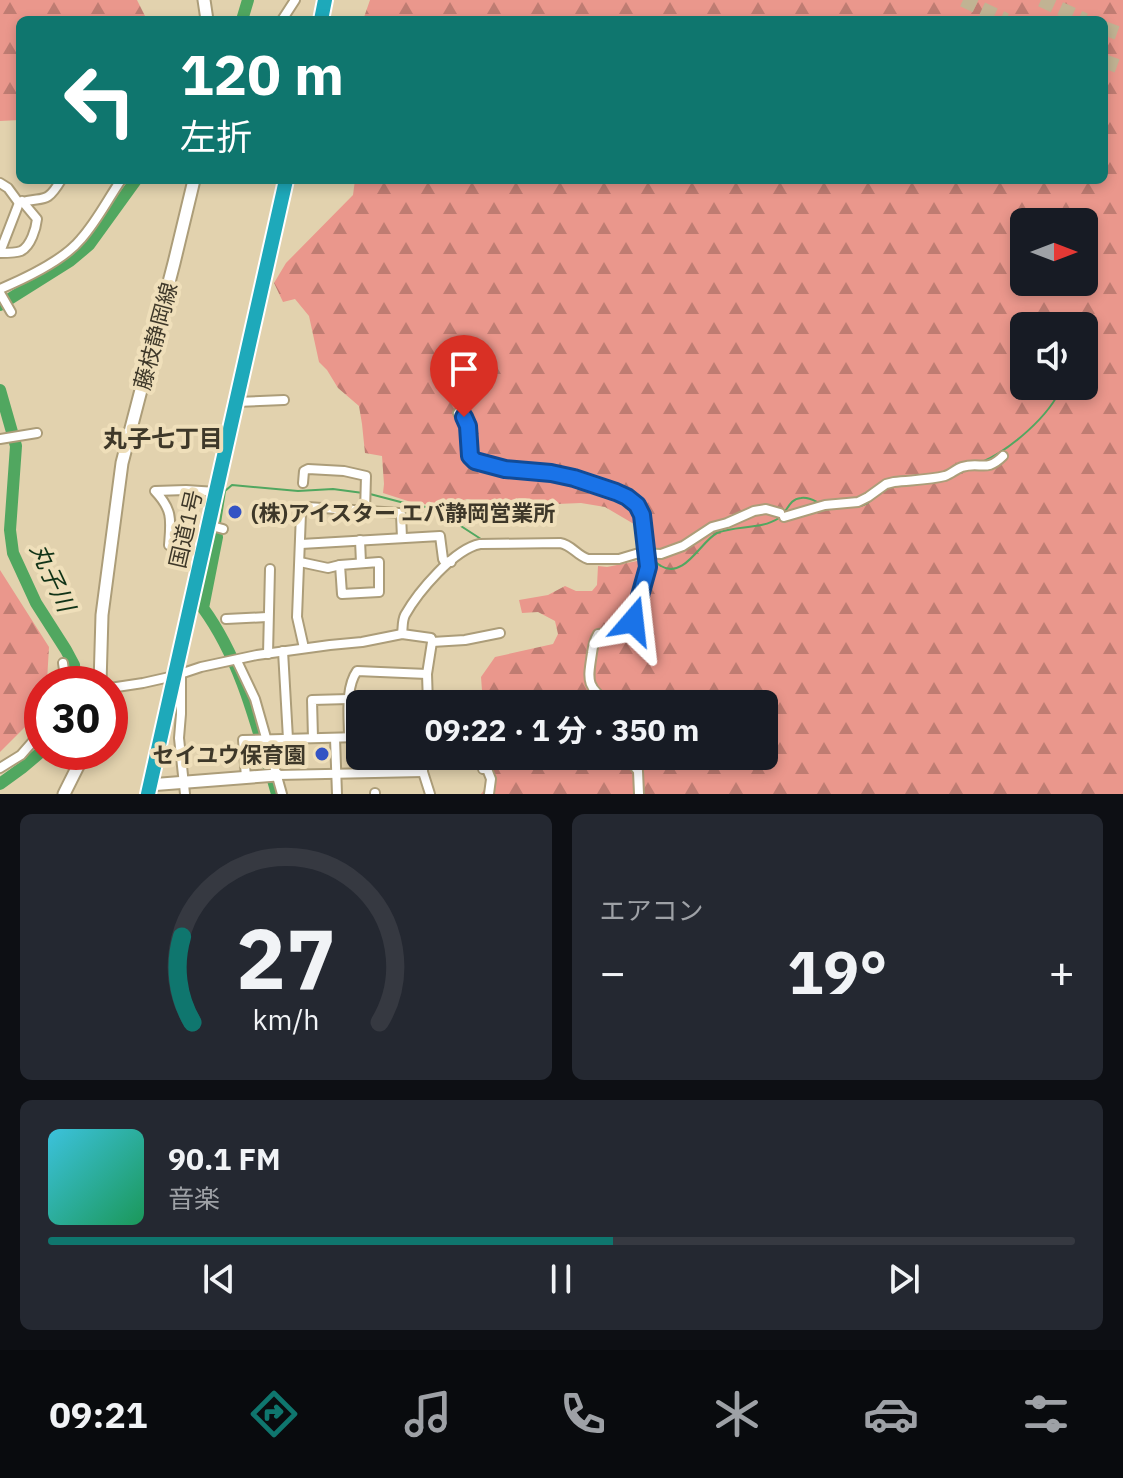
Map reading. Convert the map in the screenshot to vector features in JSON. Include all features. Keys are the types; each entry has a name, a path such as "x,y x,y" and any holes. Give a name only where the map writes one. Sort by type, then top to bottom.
{"highway":[{"name":"国道1号","path":"148,790 216,527 216,492 285,184"}],"main road":[{"name":"藤枝静岡線","path":"101,666 105,583 122,463 193,184"},
{"path":"64,794 76,770"},
{"path":"148,790 277,775"}],"street":[{"path":"0,183 8,188 37,219 36,228 25,248 0,253 20,202"},
{"path":"20,202 52,196 59,184"},
{"path":"10,310 0,291 54,261 75,245 118,184"},
{"path":"236,402 284,400"},
{"path":"458,413 468,426 470,456 475,461 564,476 616,492 640,508 647,573 631,627 623,634 598,634 593,643 588,678 595,690"},
{"path":"1,440 37,433"},
{"path":"402,634 403,618 430,580 470,546 560,543 567,544 583,557 595,559 661,554 683,546 707,529 760,509 782,515 825,505 858,502 886,484 944,476 962,467 986,466 1003,456"},
{"path":"303,483 304,471 308,469 366,476 365,512"},
{"path":"169,545 171,517 165,502 155,491 216,492"},
{"path":"304,648 297,617 301,513 307,507 401,514 402,538"},
{"path":"301,544 440,536 443,559 451,562"},
{"path":"360,540 361,563"},
{"path":"300,562 328,568 340,565 379,562 379,592 342,594 340,565"},
{"path":"268,654 270,569"},
{"path":"226,619 267,617"},
{"path":"432,642 500,633"},
{"path":"128,685 283,651 402,634 431,638 429,690"},
{"path":"283,651 288,739"},
{"path":"234,661 255,699 263,740 282,794"},
{"path":"351,690 353,676 360,670 427,674"},
{"path":"178,674 184,788"},
{"path":"313,738 312,700 346,699"},
{"path":"246,777 243,740 346,737"},
{"path":"335,738 337,794"},
{"path":"0,768 24,752"},
{"path":"488,770 489,794"},
{"path":"637,770 639,794"},
{"path":"277,775 423,772 430,794"}],"green space":[{"path":"0,0 137,0 145,16 16,16 16,120 0,121"},
{"path":"370,0 1123,0 1123,794 481,794 494,776 491,770 778,770 778,690 482,690 481,677 495,657 553,644 558,634 555,621 538,612 522,613 519,600 548,595 565,586 576,591 592,591 597,585 598,566 637,561 643,547 639,527 605,507 581,503 506,506 467,499 442,506 414,503 383,493 382,456 365,453 359,406 338,388 319,362 309,316 295,299 283,302 274,283 286,263 353,195 354,184 1108,184 1108,16 364,16"},
{"path":"0,570 49,647 48,666 24,666 24,728 0,752"}],"waterway":[{"name":"丸子川","path":"243,16 248,0"},
{"name":"丸子川","path":"0,305 70,261 89,245 133,184"},
{"name":"丸子川","path":"0,390 16,446 10,530 13,553 36,603 74,666"},
{"path":"980,463 1004,450 1028,431 1054,400"},
{"path":"220,523 225,491 232,485 363,493"},
{"path":"370,494 433,508 484,541"},
{"path":"849,507 863,505 874,497"},
{"path":"651,558 661,566 677,568 717,533 772,522 797,499 808,498 819,503"},
{"path":"217,537 219,529"},
{"path":"217,537 203,608 235,666 270,771"},
{"path":"620,563 641,557"},
{"name":"丸子川","path":"0,784 24,766"},
{"path":"273,780 277,794"}],"tunnel":[{"path":"963,0 997,16"},
{"path":"1041,0 1076,16"},
{"path":"1108,29 1123,35"},
{"path":"1108,62 1123,68"}],"place":[{"name":"(株)アイスター エバ静岡営業所","path":"235,512"},
{"name":"セイユウ保育園","path":"322,754"}],"district":[{"name":"丸子七丁目","path":"163,438"}],"route":[{"path":"464,417 468,426 470,456 475,461 505,469 574,478 627,497 640,508 648,567 633,621"}]}
